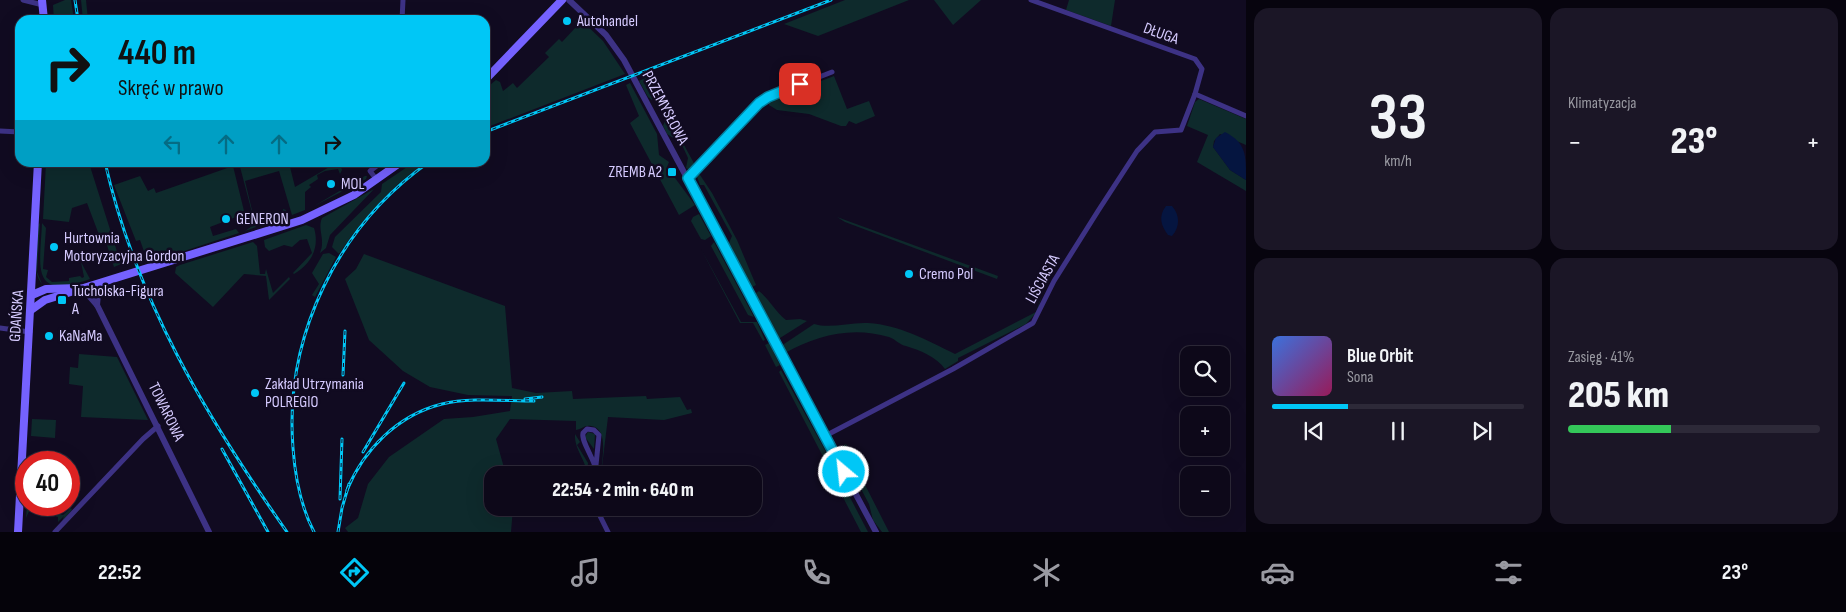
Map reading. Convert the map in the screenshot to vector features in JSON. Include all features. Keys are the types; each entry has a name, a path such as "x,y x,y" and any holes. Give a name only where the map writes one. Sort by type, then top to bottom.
{"main road":[{"path":"490,75 562,0"},
{"path":"43,2 44,15"},
{"name":"GDAŃSKA","path":"18,532 38,167"},
{"path":"31,310 46,300 302,220 338,203 377,180 394,167"},
{"path":"33,279 46,289"},
{"path":"32,295 46,289 83,289"},
{"path":"32,295 46,300"}],"street":[{"path":"23,0 43,2"},
{"path":"402,15 403,0"},
{"name":"PRZEMYSŁOWA","path":"569,0 602,31 616,48 688,178 876,532"},
{"name":"DŁUGA","path":"1031,0 1195,59 1202,68 1196,94"},
{"path":"688,178 759,103 768,97 832,72"},
{"path":"1196,94 1246,116"},
{"name":"LIŚCIASTA","path":"826,436 1032,323 1054,281 1132,159 1154,132 1181,130 1196,94"},
{"path":"0,132 15,132"},
{"path":"375,167 370,171 377,180"},
{"path":"97,305 99,284"},
{"name":"TOWAROWA","path":"83,289 97,305 210,532"},
{"path":"0,328 30,332"},
{"path":"56,532 143,439 158,426"},
{"path":"587,429 594,430 599,435 596,472 593,458 582,437 587,429"},
{"path":"600,516 608,532"}],"green space":[{"path":"65,0 71,0 73,15 54,15 53,5"},
{"path":"81,0 86,0 88,15 82,15"},
{"path":"845,0 909,0 818,36 784,24"},
{"path":"934,0 981,0 953,25"},
{"path":"1069,0 1115,0 1111,26 1066,10"},
{"path":"579,18 603,41 625,74 490,126 490,85 496,80 500,82 503,91 513,83 517,88 549,57 545,53 559,39 562,42 577,26 575,22"},
{"path":"834,76 847,109 869,101 875,116 856,124 849,121 846,126 841,126 809,114 777,110 769,105 769,101"},
{"path":"647,77 696,167 692,171 686,168 688,158 678,136 675,139 667,134 663,126 666,118 654,96 652,100 648,97 639,81"},
{"path":"630,83 657,134 659,155 669,162 667,167 673,178 675,178 695,205 679,215 630,123 639,116 626,85"},
{"path":"1199,99 1246,119 1246,145 1220,134 1214,141 1213,147 1230,170 1246,180 1246,191 1197,162 1208,135 1187,126 1195,102"},
{"path":"46,167 90,167 121,264 114,267 105,239 101,240 87,203 72,208 69,222 43,219"},
{"path":"233,167 244,211 240,220 236,217 210,227 213,236 236,229 239,233 160,259 146,257 140,240 136,241 114,185 140,176 148,191 154,188 156,193"},
{"path":"240,167 290,167 295,187 329,167 341,167 340,174 338,169 325,171 317,175 318,179 309,185 311,187 305,192 305,210 292,215 279,171 245,181 256,227 245,231 255,224"},
{"path":"407,167 419,167 377,205 339,254 332,247 335,237 381,192 382,184"},
{"path":"698,172 712,193 737,240 756,285 752,287 729,243 732,236 704,185 700,185 696,174"},
{"path":"367,176 366,179 314,206"},
{"path":"374,189 330,235 326,248 320,253 322,248 320,226 322,218"},
{"path":"283,209 286,210 288,217 261,226 260,219 264,219 266,222 282,217"},
{"path":"699,214 711,236 705,240 701,239 691,221 693,217"},
{"path":"837,217 998,276 997,279 845,222"},
{"path":"40,223 37,272 42,284 38,278 35,264 38,225"},
{"path":"42,223 46,228 43,269 48,270 46,277 52,282 69,281 69,278 80,276 82,278 84,277 81,262 90,279 71,285 57,286 48,283 43,276 40,266"},
{"path":"306,225 314,228 316,235 315,249 305,265 294,274 312,253 307,239 300,240 292,247 284,245 269,251 265,247 264,240"},
{"path":"253,242 257,246 260,274 265,274 266,269 273,293 289,277 290,279 269,300 266,276 244,274 213,307 175,273 176,267 180,265"},
{"path":"714,242 754,317 748,315 711,246"},
{"path":"701,249 741,322 757,322 765,340 763,341 753,323 740,323"},
{"path":"329,253 336,257 315,297 312,295 319,284 312,273 323,254"},
{"path":"364,254 505,306 512,388 536,393 572,391 573,399 646,396 647,399 680,397 687,410 691,409 692,413 664,420 608,417 602,466 603,439 597,428 589,426 576,430 576,421 510,419 496,439 504,466 484,466 484,516 512,516 511,532 348,532 345,528 358,518 368,484 389,457 444,419 473,417 510,411 512,396 468,395 430,387 403,371 369,340 345,279 356,269"},
{"path":"759,291 786,320 800,319 807,321 780,338 776,337 753,295"},
{"path":"1042,295 1037,312 1026,324 958,358 958,361 945,369 927,354 889,337 862,332 848,332 822,337 785,353 781,346 814,324 827,326 868,323 902,330 955,354 1036,312"},
{"path":"769,343 780,365 776,367 765,345"},
{"path":"79,354 117,357 148,420 81,417 83,386 69,384 70,367 78,368"},
{"path":"781,370 837,472 829,478 827,474 831,472 779,372"},
{"path":"32,419 56,420 55,438 31,436"},
{"path":"588,432 595,434 594,449 585,437"},
{"path":"575,434 580,442 577,445 588,463 588,466 585,466 575,440"},
{"path":"846,444 847,446 845,447 853,462 847,463 839,448"},
{"path":"857,469 889,532 882,532 873,520 869,504 853,474"},
{"path":"841,480 868,532 861,532 835,482"},
{"path":"54,516 64,516 58,522 58,517"}],"water":[{"path":"1225,132 1241,145 1246,163 1246,180 1230,170 1213,147 1216,138"},
{"path":"1166,206 1172,206 1178,217 1178,225 1172,236 1168,235 1161,221 1162,213"}],"railway":[{"path":"75,0 77,15"},
{"path":"490,130 831,0"},
{"path":"106,167 118,213 135,262 155,310 202,401 229,446 287,532"},
{"path":"314,532 299,491 293,448 293,406 298,365 308,325 323,287 344,251 368,218 397,188 423,167"},
{"path":"343,375 345,331"},
{"path":"363,452 404,383"},
{"path":"525,399 542,397"},
{"path":"347,490 354,475 373,448 397,425 411,416 426,409 453,402 488,400 534,401"},
{"path":"340,499 342,439"},
{"path":"222,449 268,532"},
{"path":"338,532 349,484"}],"place":[{"name":"Autohandel","path":"567,21"},
{"name":"ZREMB A2","path":"672,172"},
{"name":"MOL","path":"331,184"},
{"name":"GENERON","path":"226,219"},
{"name":"Hurtownia Motoryzacyjna Gordon","path":"54,247"},
{"name":"Cremo Pol","path":"909,274"},
{"name":"Tucholska-Figura A","path":"62,300"},
{"name":"KaNaMa","path":"49,336"},
{"name":"Zakład Utrzymania POLREGIO","path":"255,393"}],"route":[{"path":"800,84 768,97 759,103 688,178 844,472"}]}
